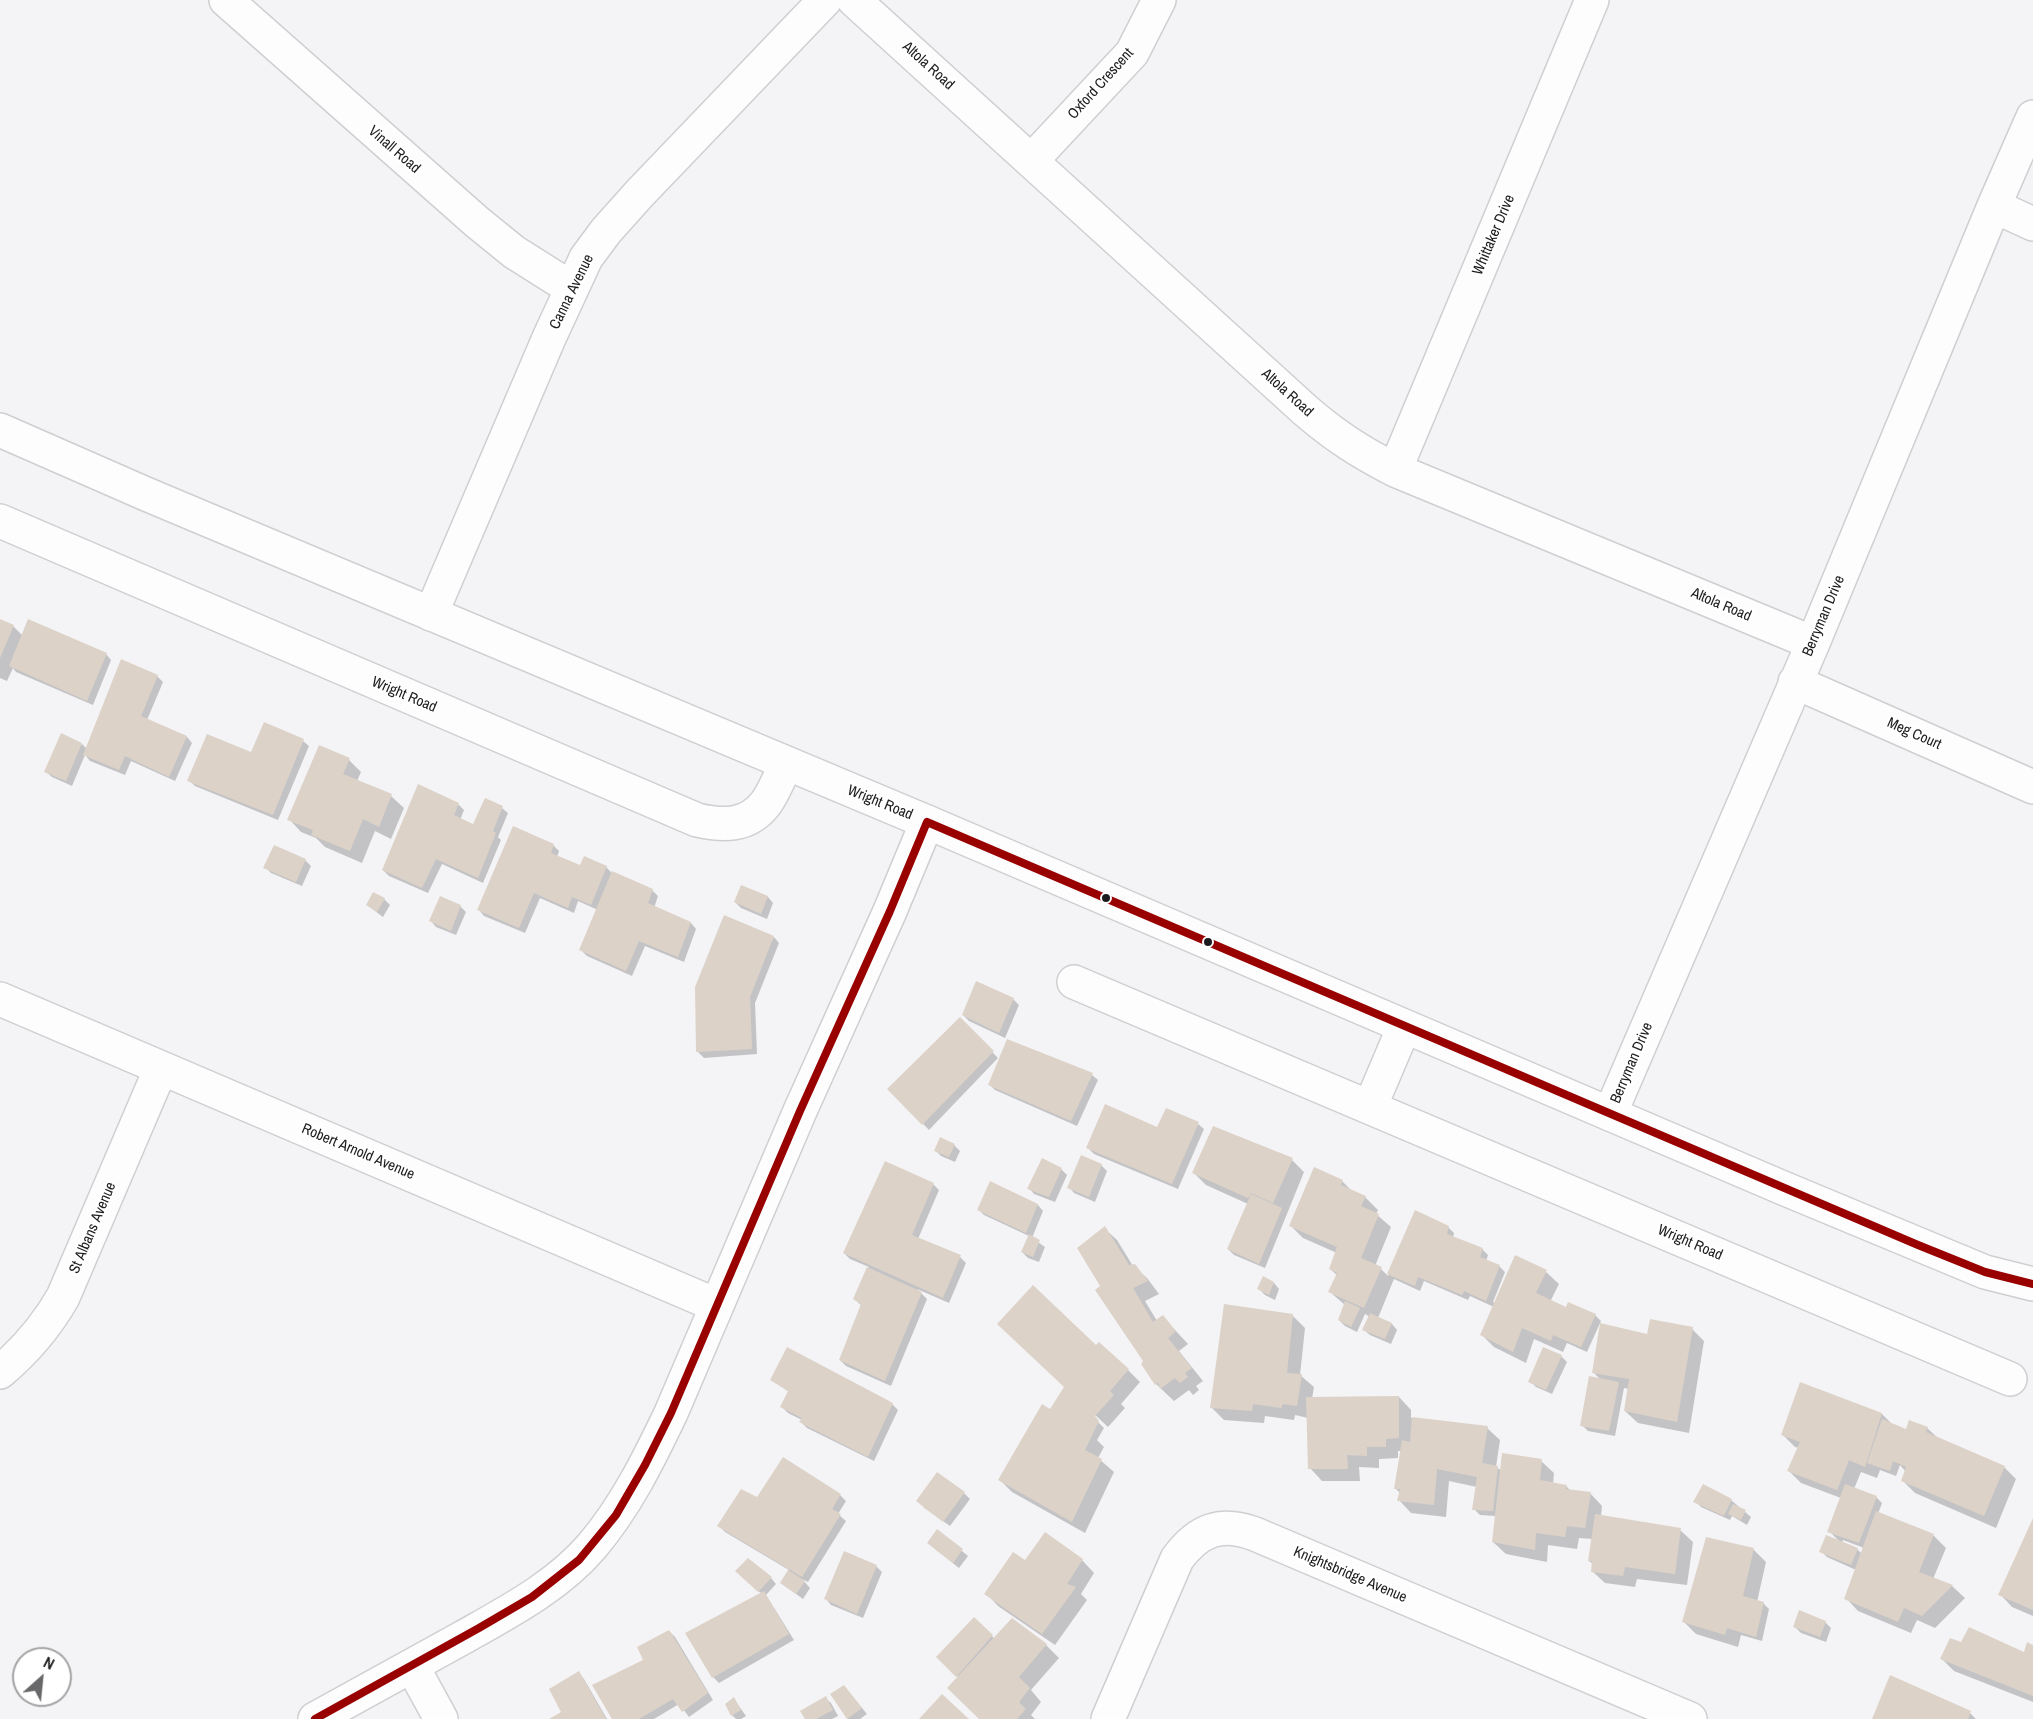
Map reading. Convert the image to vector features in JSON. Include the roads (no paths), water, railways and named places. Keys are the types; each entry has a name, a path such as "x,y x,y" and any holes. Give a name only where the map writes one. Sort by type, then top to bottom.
{"street":[{"name":"Vinall Road","path":"226,0 477,222 514,252 571,288"},
{"name":"Canna Avenue","path":"431,614 586,258 606,231 640,193 825,0"},
{"name":"Altola Road","path":"854,0 1334,435 1395,470 1813,643"},
{"name":"Oxford Crescent","path":"1032,160 1132,53 1159,0"},
{"name":"Whittaker Drive","path":"1395,470 1592,0"},
{"name":"Berryman Drive","path":"1610,1114 1813,643 2033,117"},
{"path":"1994,206 2033,224"},
{"name":"Wright Road","path":"0,430 146,494 927,822 1404,1027 1985,1272 2033,1284"},
{"name":"Wright Road","path":"0,521 697,820 718,825 736,823 750,817 766,803 786,764"},
{"name":"Meg Court","path":"1795,682 2033,786"},
{"path":"315,1719 519,1605 549,1585 592,1546 622,1506 649,1459 671,1413 927,822"},
{"name":"Wright Road","path":"1074,982 2010,1379"},
{"name":"Robert Arnold Avenue","path":"0,999 716,1305"},
{"path":"1370,1107 1404,1027"},
{"name":"St Albans Avenue","path":"0,1372 38,1335 63,1297 161,1068"},
{"name":"Wright Road","path":"1985,1272 2033,1307"},
{"name":"Knightsbridge Avenue","path":"1108,1719 1177,1559 1191,1542 1211,1530 1223,1527 1233,1527 1255,1534 1644,1710 1690,1719"},
{"path":"412,1666 441,1719"}]}
